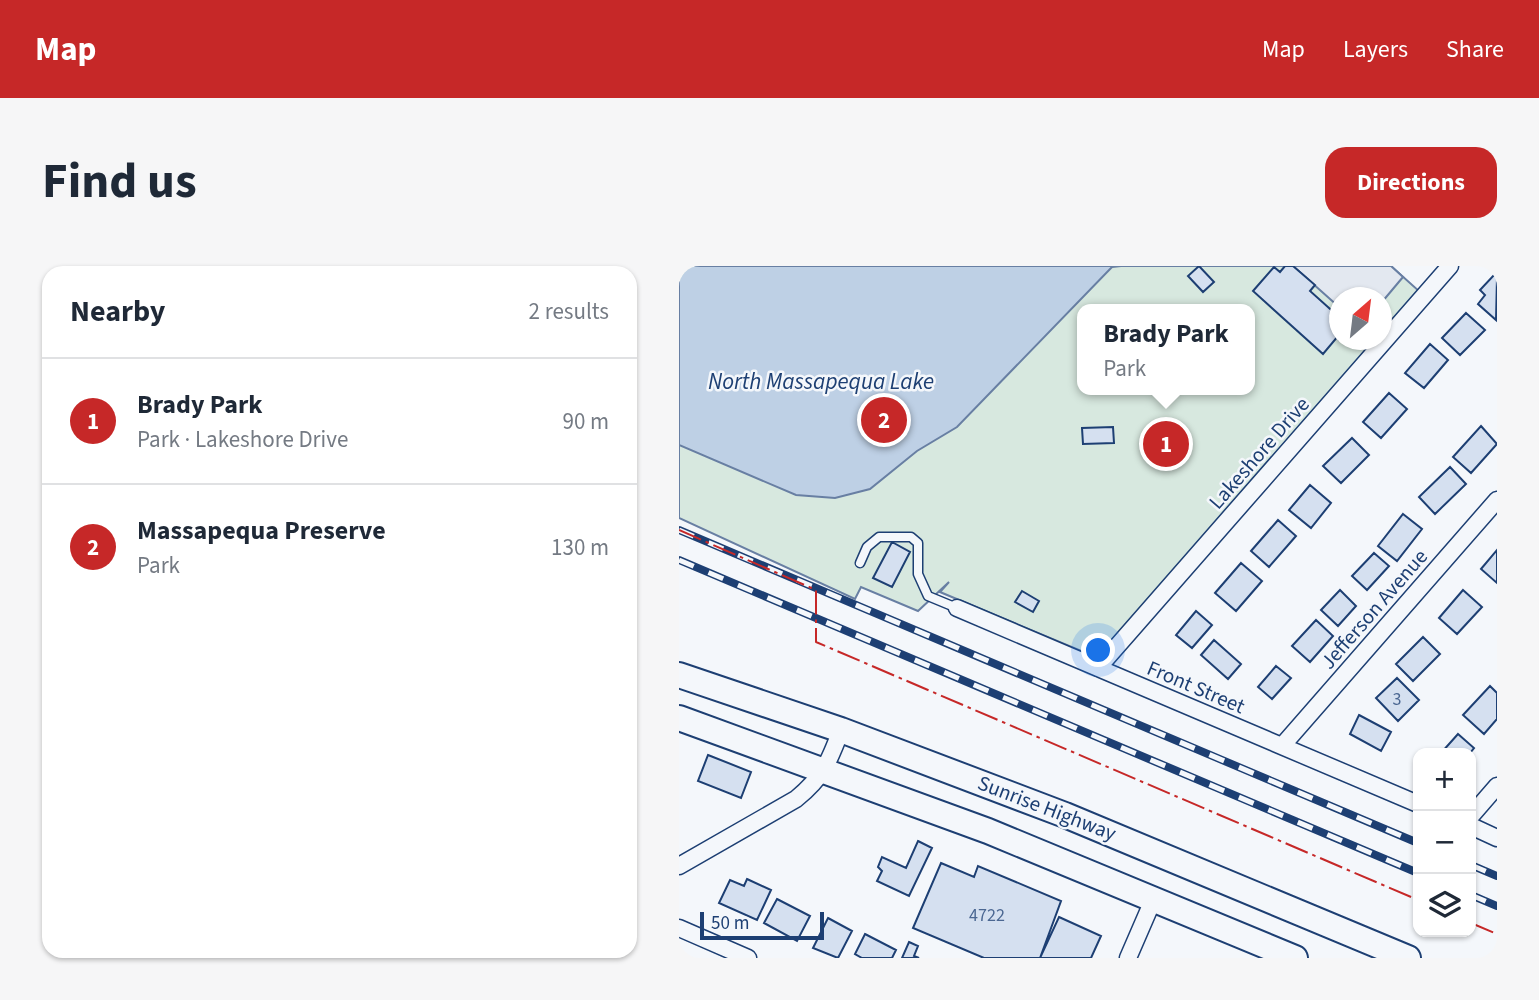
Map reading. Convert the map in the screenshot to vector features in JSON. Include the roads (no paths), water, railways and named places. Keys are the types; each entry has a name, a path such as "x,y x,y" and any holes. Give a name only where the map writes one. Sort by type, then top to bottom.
{"highway":[{"name":"Sunrise Highway","path":"679,675 841,730 1065,814 1408,958"},
{"name":"Sunrise Highway","path":"679,718 988,831 1295,958"}],"street":[{"name":"Lakeshore Drive","path":"1098,668 1450,266"},
{"name":"Jefferson Avenue","path":"1282,746 1497,500"},
{"name":"Front Street","path":"957,608 1413,802"},
{"path":"679,866 796,799 825,770 841,730"},
{"path":"1475,811 1497,786"},
{"path":"1476,829 1497,838"},
{"path":"1128,958 1154,898"},
{"path":"679,928 748,958"}],"lane":[{"path":"860,563 867,547 879,537 911,537 918,543 918,574 928,596 957,608"}],"water":[{"name":"North Massapequa Lake","path":"679,266 1121,266 1112,267 957,427 917,451 870,489 835,498 796,495 679,445"}],"railway":[{"path":"679,530 1413,841"},
{"path":"679,560 1413,871"},
{"path":"1476,867 1497,876"},
{"path":"1476,897 1497,906"}],"place":[{"name":"Massapequa Preserve","path":"884,420"},
{"name":"Brady Park","path":"1166,444"}]}
